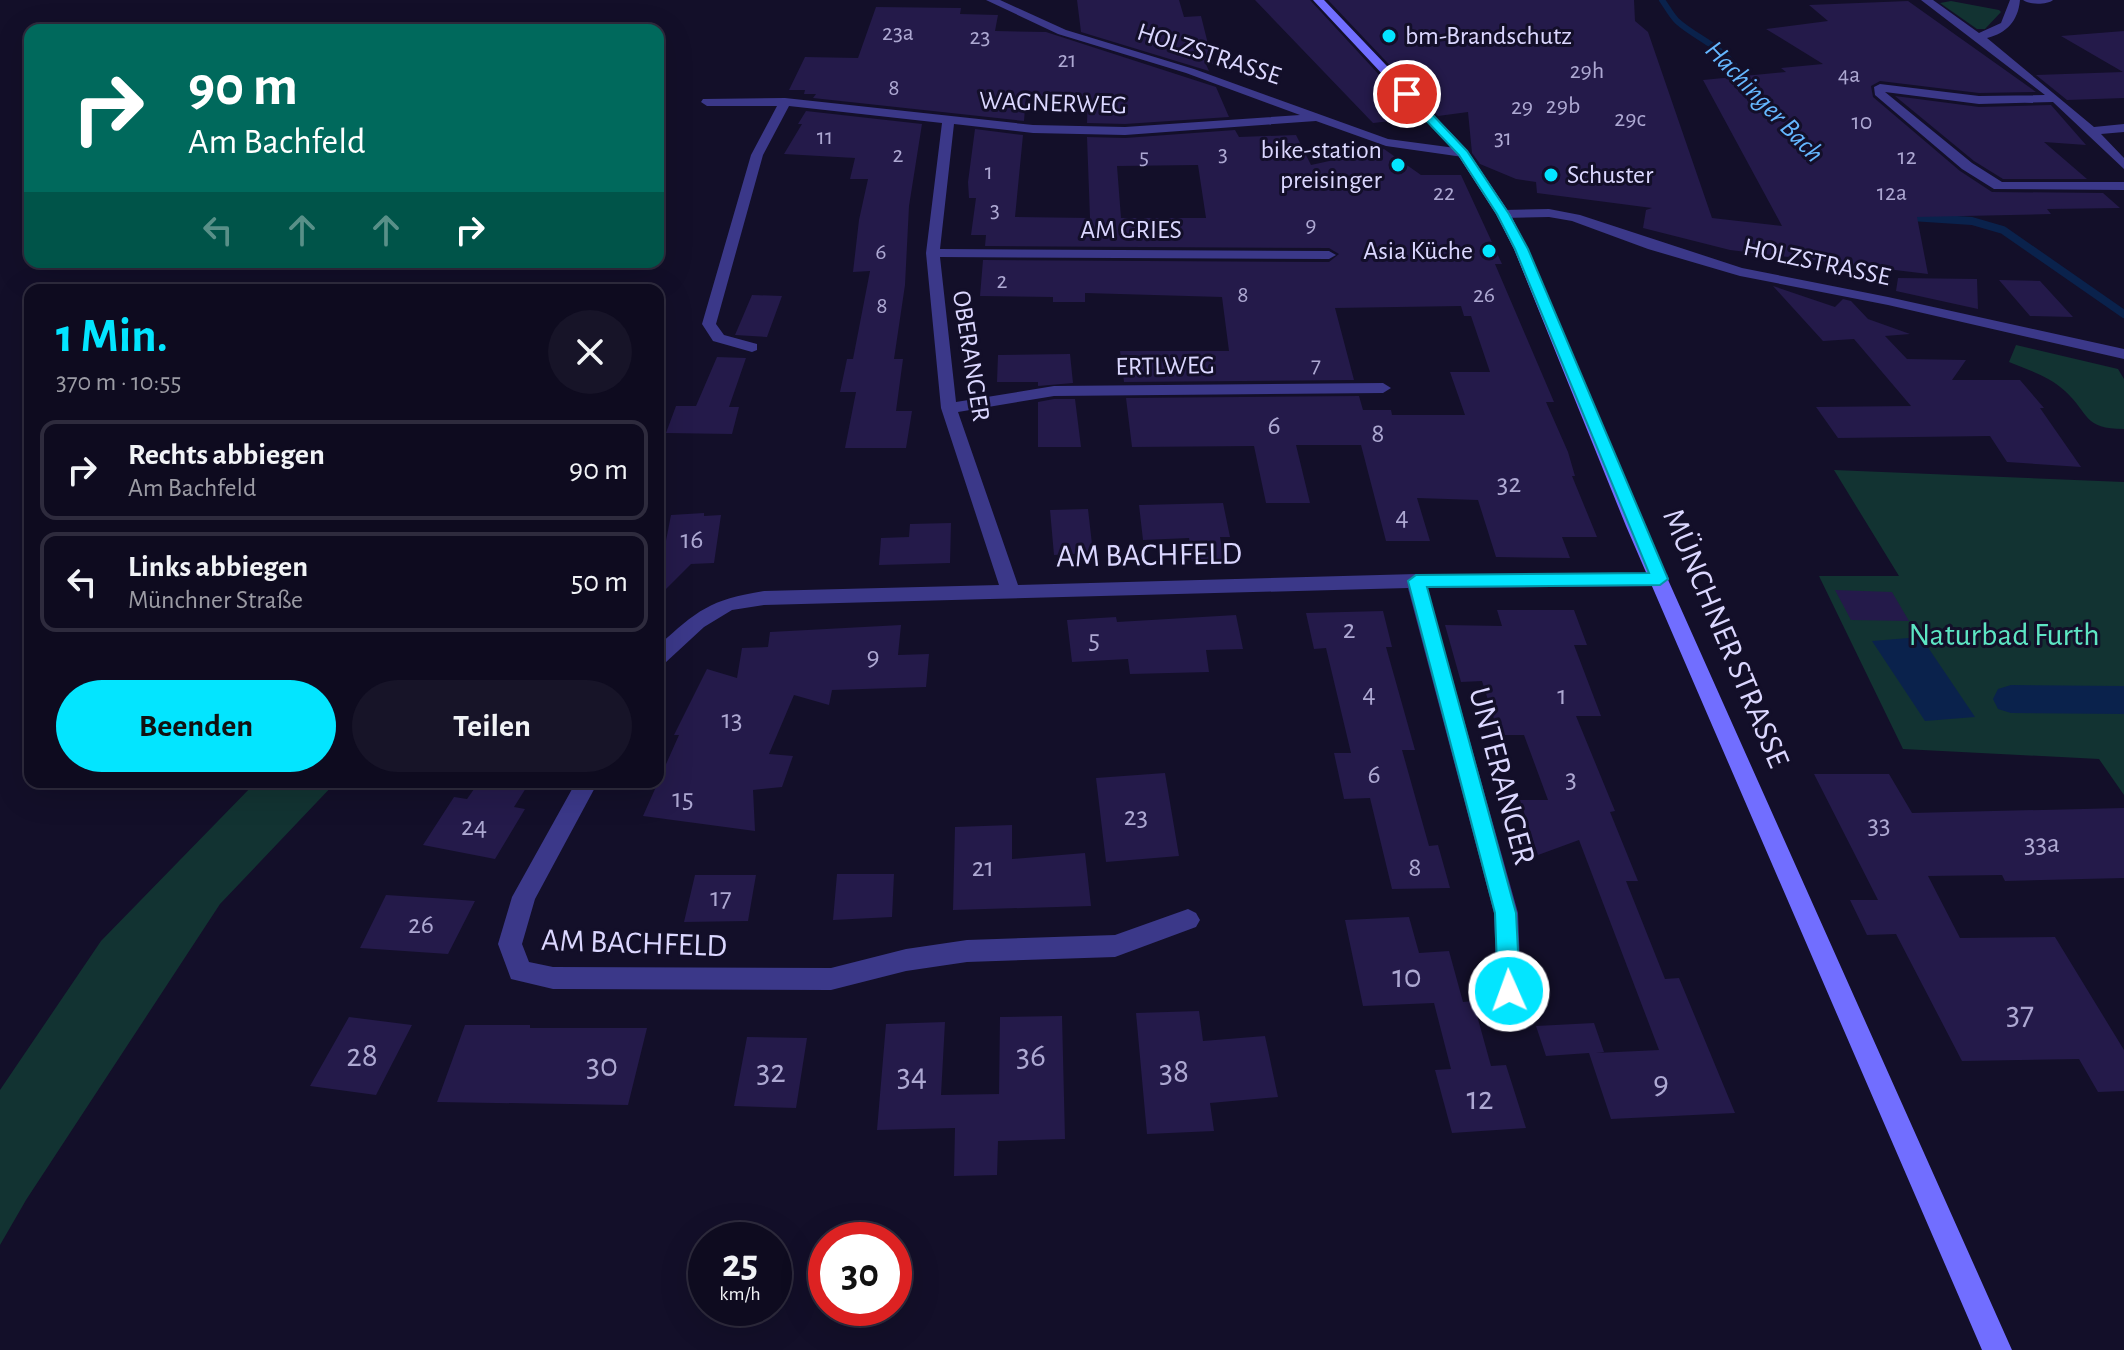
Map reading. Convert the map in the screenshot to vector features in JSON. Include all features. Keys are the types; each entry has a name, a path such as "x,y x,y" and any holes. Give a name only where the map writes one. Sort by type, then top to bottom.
{"main road":[{"name":"MÜNCHNER STRASSE","path":"1318,0 1463,153 1503,214 1521,249 1660,579 1918,1162 1997,1350"}],"street":[{"name":"HOLZSTRASSE","path":"991,0 1062,32 1190,71 1386,142 1463,153"},
{"path":"1926,0 1979,36 2091,131 2124,165"},
{"path":"1979,36 1990,35 2006,25 2013,16 2015,0"},
{"path":"2028,0 2048,0"},
{"path":"2053,98 1979,100 1898,87 1880,87 1879,93 1967,166 1999,186 2124,186"},
{"name":"WAGNERWEG","path":"707,102 785,102 1033,129 1125,131 1320,117"},
{"path":"752,347 718,338 709,324 757,155 785,102"},
{"name":"OBERANGER","path":"948,122 933,253 949,408 1010,590"},
{"path":"2091,131 2124,128"},
{"name":"HOLZSTRASSE","path":"1503,214 1549,213 1575,218 1663,250 1740,272 1888,301 2124,354"},
{"name":"AM GRIES","path":"933,253 1329,255"},
{"name":"ERTLWEG","path":"949,408 1054,391 1383,388"},
{"name":"AM BACHFELD","path":"664,652 697,622 727,604 764,598 1416,581 1660,579"},
{"name":"UNTERANGER","path":"1416,581 1506,913 1509,991"},
{"name":"AM BACHFELD","path":"584,788 524,897 510,944 520,971 553,978 831,979 906,960 967,951 1115,946 1188,920"}],"green space":[{"path":"1951,1 2001,12 1985,29 1977,29 1940,3"},
{"path":"2016,345 2118,369 2124,379 2124,429 2094,423 2059,386 2009,362"},
{"name":"Naturbad Furth","path":"1834,470 2124,482 2124,795 2099,759 1903,749 1819,576 1899,576"},
{"path":"250,788 330,788 220,904 26,1200 0,1245 0,1090 101,941"}],"water":[{"path":"1921,637 1975,717 1925,721 1872,641"}],"building":[{"path":"1077,0 1179,0 1184,17 1201,16 1213,64 1204,60 1209,71 1081,32"},
{"path":"1255,0 1310,0 1419,118 1373,123"},
{"path":"1328,0 1634,0 1635,21 1648,32 1712,218 1782,226 1703,80 1786,72 1781,68 1823,64 1766,29 1828,21 1809,5 1908,1 2036,92 1979,93 1880,81 1871,86 1873,97 1960,171 1992,192 2103,193 2120,208 2047,209 2051,214 1917,217 1928,274 1730,250 1643,228 1646,210 1652,208 1537,193 1536,182 1516,179 1480,164 1472,153 1468,112 1438,116"},
{"path":"876,7 961,8 960,14 998,15 995,31 1046,32 1216,87 1229,117 1125,124 1087,123 1088,96 1026,96 1024,121 813,98 816,94 804,94 805,90 789,90 805,57 858,58"},
{"path":"2124,31 2124,98 2067,100 2036,75 2123,72 2061,36"},
{"path":"1895,96 1979,107 2051,105 2086,145 2044,142 2087,179 2003,179 1974,161"},
{"path":"806,111 922,124 909,206 905,285 894,359 903,359 896,411 912,411 906,448 845,448 856,392 840,392 847,359 853,359 870,271 853,272 868,179 850,179 855,158 784,154"},
{"path":"975,129 1023,135 1015,217 1090,218 1087,137 1125,138 1235,130 1239,137 1296,135 1311,165 1384,149 1421,175 1461,175 1502,264 1495,264 1554,402 1546,402 1568,452 1575,476 1572,476 1597,537 1562,537 1570,558 1496,557 1478,500 1417,498 1430,541 1386,541 1361,445 1296,445 1310,503 1266,503 1254,446 1132,447 1126,398 1359,396 1363,410 1391,410 1392,415 1465,415 1450,372 1490,372 1471,316 1464,316 1461,306 1335,308 1354,380 1124,382 1120,351 1229,351 1222,297 1085,293 1085,302 1053,302 1053,297 980,296 983,260 1329,262 1339,254 1329,248 985,246 986,235 971,235 976,198 969,198","holes":["1198,165 1206,218 1121,218 1117,166"]},
{"path":"1898,278 1977,279 1978,309 1896,291"},
{"path":"1999,280 2040,281 2073,317 2030,316"},
{"path":"1773,286 1835,307 1843,299 1851,301 1868,319 1910,334 1885,336 1907,359 1966,360 1952,380 2020,380 2044,408 2040,408 2081,467 2007,462 1990,436 1838,438 1816,407 1911,406 1854,339 1823,341"},
{"path":"752,295 782,296 767,337 735,335"},
{"path":"1070,354 1073,383 1038,386 1038,382 997,382 998,355"},
{"path":"717,357 746,358 729,407 739,407 732,434 666,433 676,406 696,406"},
{"path":"1075,399 1081,447 1038,447 1038,402"},
{"path":"1223,503 1230,537 1220,537 1224,560 1192,561 1189,538 1143,540 1139,505"},
{"path":"1088,509 1093,553 1054,555 1050,510"},
{"path":"671,515 721,515 714,563 691,564 664,591 664,551"},
{"path":"951,523 950,563 879,565 881,538 909,537 910,524"},
{"path":"1835,590 1892,592 1909,621 1851,620"},
{"path":"1497,610 1574,610 1587,645 1574,645 1601,716 1576,716 1615,811 1610,812 1638,881 1626,881 1665,979 1679,978 1735,1113 1611,1119 1589,1053 1546,1056 1536,1026 1594,1023 1604,1052 1596,1053 1659,1050 1579,840 1538,855 1520,800 1548,800 1524,735 1499,735 1482,681 1461,682 1445,625 1502,626"},
{"path":"1383,611 1392,647 1386,647 1415,750 1402,750 1429,846 1438,845 1450,888 1392,889 1370,798 1344,799 1334,753 1351,753 1326,648 1314,649 1306,613"},
{"path":"1236,615 1243,649 1206,650 1209,672 1130,674 1128,659 1072,662 1067,620 1116,617 1117,622"},
{"path":"901,625 898,655 929,654 926,687 832,690 829,705 794,695 769,754 793,756 782,787 753,790 755,831 643,816 655,788 664,788 664,769 679,735 674,735 707,669 737,678 742,648 768,647 770,632"},
{"path":"1165,773 1179,856 1106,862 1096,778"},
{"path":"1814,774 1889,774 1912,813 2124,808 2124,878 2005,881 2002,875 1928,876 1960,938 2055,937 2124,1050 2124,1091 2098,1092 2079,1059 1962,1061 1896,934 1867,935 1850,900 1878,900"},
{"path":"475,788 526,788 514,807 525,809 495,859 423,845 454,797 467,799"},
{"path":"1012,825 1012,859 1085,853 1091,906 953,910 955,827"},
{"path":"837,874 894,874 892,917 833,920"},
{"path":"695,875 756,875 748,921 684,922"},
{"path":"386,895 475,901 448,954 360,948"},
{"path":"1409,917 1419,953 1449,951 1463,1002 1473,1001 1491,1066 1506,1065 1526,1128 1452,1133 1435,1070 1451,1069 1434,1003 1363,1006 1345,920"},
{"path":"1199,1011 1203,1041 1265,1036 1278,1097 1210,1103 1214,1131 1147,1134 1136,1013"},
{"path":"1062,1016 1065,1139 998,1141 997,1175 954,1176 955,1128 877,1130 886,1024 945,1022 941,1095 999,1094 1000,1017"},
{"path":"349,1017 412,1025 376,1095 310,1086"},
{"path":"465,1025 647,1028 628,1105 437,1102"},
{"path":"747,1037 807,1038 796,1108 734,1106"}],"waterway":[{"name":"Hachinger Bach","path":"1662,0 1677,21 1726,56 1739,74 1743,86"},
{"name":"Hachinger Bach","path":"1907,217 1933,218"},
{"name":"Hachinger Bach","path":"1911,217 1933,218"},
{"name":"Hachinger Bach","path":"1933,218 1943,219"},
{"name":"Hachinger Bach","path":"1933,218 1972,221 2003,230 2124,314"},
{"path":"2011,699 2124,700"}],"place":[{"name":"bm-Brandschutz","path":"1389,36"},
{"name":"bike-station preisinger","path":"1398,165"},
{"name":"Schuster","path":"1551,175"},
{"name":"Asia Küche","path":"1489,251"}],"route":[{"path":"1407,94 1463,153 1503,214 1521,249 1660,579 1416,581 1506,913 1509,991"}]}
